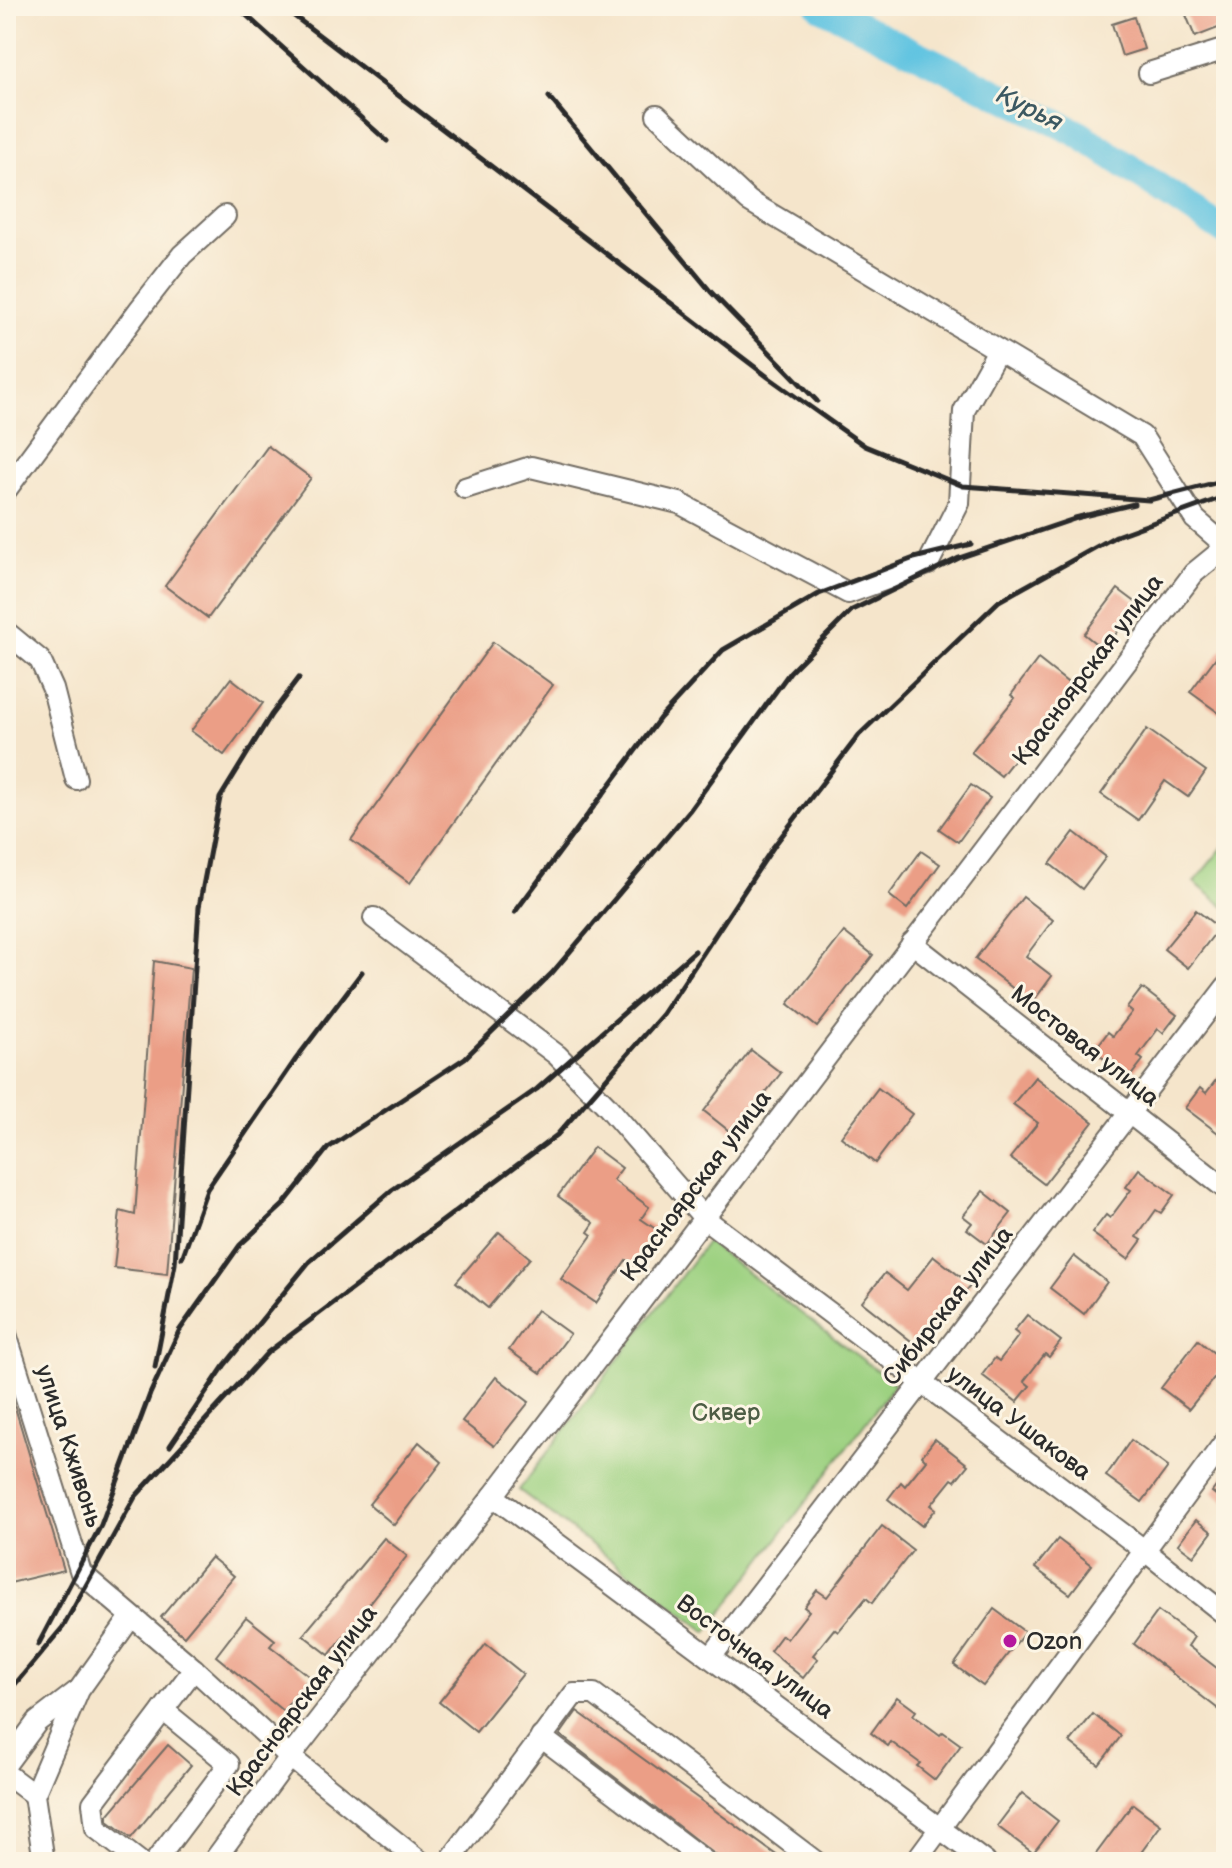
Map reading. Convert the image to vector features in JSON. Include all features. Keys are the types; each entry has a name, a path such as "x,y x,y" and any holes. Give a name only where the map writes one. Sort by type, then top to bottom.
{"street":[{"path":"1149,73 1226,49"},
{"path":"657,115 749,201 1142,436 1195,519 1226,546"},
{"path":"6,490 182,255 225,216"},
{"path":"465,488 531,467 679,503 848,593 928,564 959,503 964,411 998,350"},
{"name":"Красноярская улица","path":"213,1862 1194,573 1226,546"},
{"path":"6,632 40,660 53,689 76,779"},
{"name":"улица Ушакова","path":"374,918 557,1055 607,1106 704,1218 1226,1615"},
{"name":"Мостовая улица","path":"912,943 1226,1189"},
{"name":"Сибирская улица","path":"711,1657 1226,987"},
{"name":"улица Кживонь","path":"6,1334 81,1573 131,1617"},
{"path":"915,1862 1226,1440"},
{"name":"Восточная улица","path":"493,1496 985,1862"},
{"path":"44,1862 34,1795 79,1690 131,1617 194,1669 290,1757 421,1862"},
{"path":"140,1862 96,1828 93,1803 194,1669"},
{"path":"6,1764 37,1722 79,1690"},
{"path":"449,1862 574,1694 594,1694 811,1860"},
{"path":"155,1862 229,1764 163,1710"},
{"path":"541,1737 706,1862"},
{"path":"6,1774 34,1795"}],"green space":[{"path":"1226,843 1226,908 1194,882"},
{"name":"Сквер","path":"707,1242 895,1384 707,1632 519,1490"}],"building":[{"path":"1210,6 1220,6 1226,25 1195,37 1186,15"},
{"path":"1134,17 1144,49 1122,56 1112,24"},
{"path":"268,446 311,478 208,618 165,586"},
{"path":"1118,589 1138,604 1104,650 1084,634"},
{"path":"493,642 553,685 410,883 351,840"},
{"path":"1226,644 1226,718 1190,692"},
{"path":"1038,659 1072,686 1001,776 971,752 1015,698 1011,695"},
{"path":"231,678 263,703 224,755 191,731"},
{"path":"1147,729 1206,771 1188,797 1165,781 1138,820 1101,794"},
{"path":"971,785 990,798 958,842 939,829"},
{"path":"1074,832 1106,857 1082,889 1050,864"},
{"path":"921,851 940,864 907,909 889,895"},
{"path":"1023,897 1053,920 1026,956 1052,976 1032,1003 975,959"},
{"path":"1196,910 1219,928 1188,968 1164,949"},
{"path":"844,932 873,955 817,1027 788,1004"},
{"path":"154,961 191,968 167,1274 114,1268 120,1211 135,1215"},
{"path":"1142,988 1177,1015 1163,1033 1158,1029 1138,1056 1143,1060 1129,1078 1094,1051 1108,1032 1113,1036 1132,1012 1127,1008"},
{"path":"751,1050 781,1073 733,1134 704,1111"},
{"path":"1226,1067 1226,1139 1185,1108 1200,1088 1206,1093"},
{"path":"1035,1077 1093,1122 1044,1184 1010,1158 1038,1123 1013,1104"},
{"path":"878,1088 912,1114 875,1163 841,1137"},
{"path":"594,1147 622,1168 613,1180 649,1207 641,1219 660,1232 635,1266 626,1260 596,1303 561,1279 592,1235 588,1232 594,1223 558,1196"},
{"path":"1139,1169 1174,1195 1161,1213 1156,1210 1137,1237 1142,1240 1128,1259 1092,1233 1106,1215 1110,1218 1131,1190 1126,1187"},
{"path":"983,1191 1011,1213 987,1244 967,1229 972,1223 963,1216"},
{"path":"499,1232 530,1258 488,1308 456,1282"},
{"path":"934,1256 971,1285 920,1348 862,1302 885,1273 907,1290"},
{"path":"1074,1256 1107,1282 1084,1314 1050,1288"},
{"path":"537,1310 570,1334 541,1373 509,1350"},
{"path":"1027,1315 1061,1341 1049,1357 1045,1354 1024,1381 1030,1386 1017,1402 982,1375 995,1358 999,1361 1019,1335 1014,1331"},
{"path":"1198,1340 1226,1363 1189,1409 1161,1388"},
{"path":"496,1377 529,1402 494,1446 462,1421"},
{"path":"14,1404 64,1570 6,1584 6,1406"},
{"path":"935,1439 968,1465 931,1505 936,1509 922,1526 888,1499 901,1482 905,1486 926,1460 922,1456"},
{"path":"1131,1440 1168,1467 1142,1502 1106,1476"},
{"path":"419,1442 442,1462 394,1525 369,1504"},
{"path":"1226,1473 1226,1503 1212,1492"},
{"path":"1196,1520 1212,1532 1194,1556 1178,1544"},
{"path":"882,1526 913,1550 872,1603 866,1598 838,1632 834,1629 813,1655 818,1659 803,1678 770,1651 782,1635 787,1639 809,1611 804,1607 817,1590 827,1597"},
{"path":"384,1538 407,1556 329,1655 303,1635"},
{"path":"1058,1539 1092,1565 1070,1594 1035,1568"},
{"path":"211,1557 234,1576 184,1636 161,1617"},
{"path":"994,1609 1025,1632 983,1686 954,1665"},
{"path":"1158,1611 1194,1637 1188,1646 1226,1675 1226,1715 1134,1644"},
{"path":"246,1617 275,1640 270,1646 310,1677 283,1711 216,1656"},
{"path":"486,1644 523,1674 476,1732 439,1702"},
{"path":"897,1697 916,1711 913,1715 940,1735 943,1732 961,1745 935,1780 917,1766 920,1763 891,1742 888,1746 871,1733"},
{"path":"577,1711 786,1862 726,1862 717,1856 560,1735"},
{"path":"1093,1714 1121,1736 1099,1765 1070,1742"},
{"path":"168,1745 191,1765 131,1838 108,1821 108,1815"},
{"path":"1022,1793 1058,1821 1033,1853 997,1826"},
{"path":"1133,1804 1161,1825 1134,1862 1090,1862"}],"waterway":[{"name":"Курья","path":"820,6 1079,134 1226,232"}],"railway":[{"path":"236,6 387,141"},
{"path":"281,6 768,377 865,446 963,486 1149,500 1226,480"},
{"path":"549,97 711,292 817,401"},
{"path":"6,1695 63,1627 135,1497 268,1352 557,1135 663,1014 774,846 859,735 999,601 1116,536 1226,496"},
{"path":"1075,518 1134,504"},
{"path":"38,1645 101,1525 150,1394 179,1331 240,1245 283,1205 328,1148 465,1058 552,973 689,811 790,672 852,610 959,558 1086,515"},
{"path":"515,912 660,718 723,650 819,594 914,558 971,544"},
{"path":"155,1367 175,1264 199,907 220,798 271,715 299,678"},
{"path":"170,1446 224,1366 309,1262 392,1190 537,1089 695,951"},
{"path":"182,1258 207,1189 296,1059 362,972"}],"place":[{"name":"Ozon","path":"1010,1641"}]}
